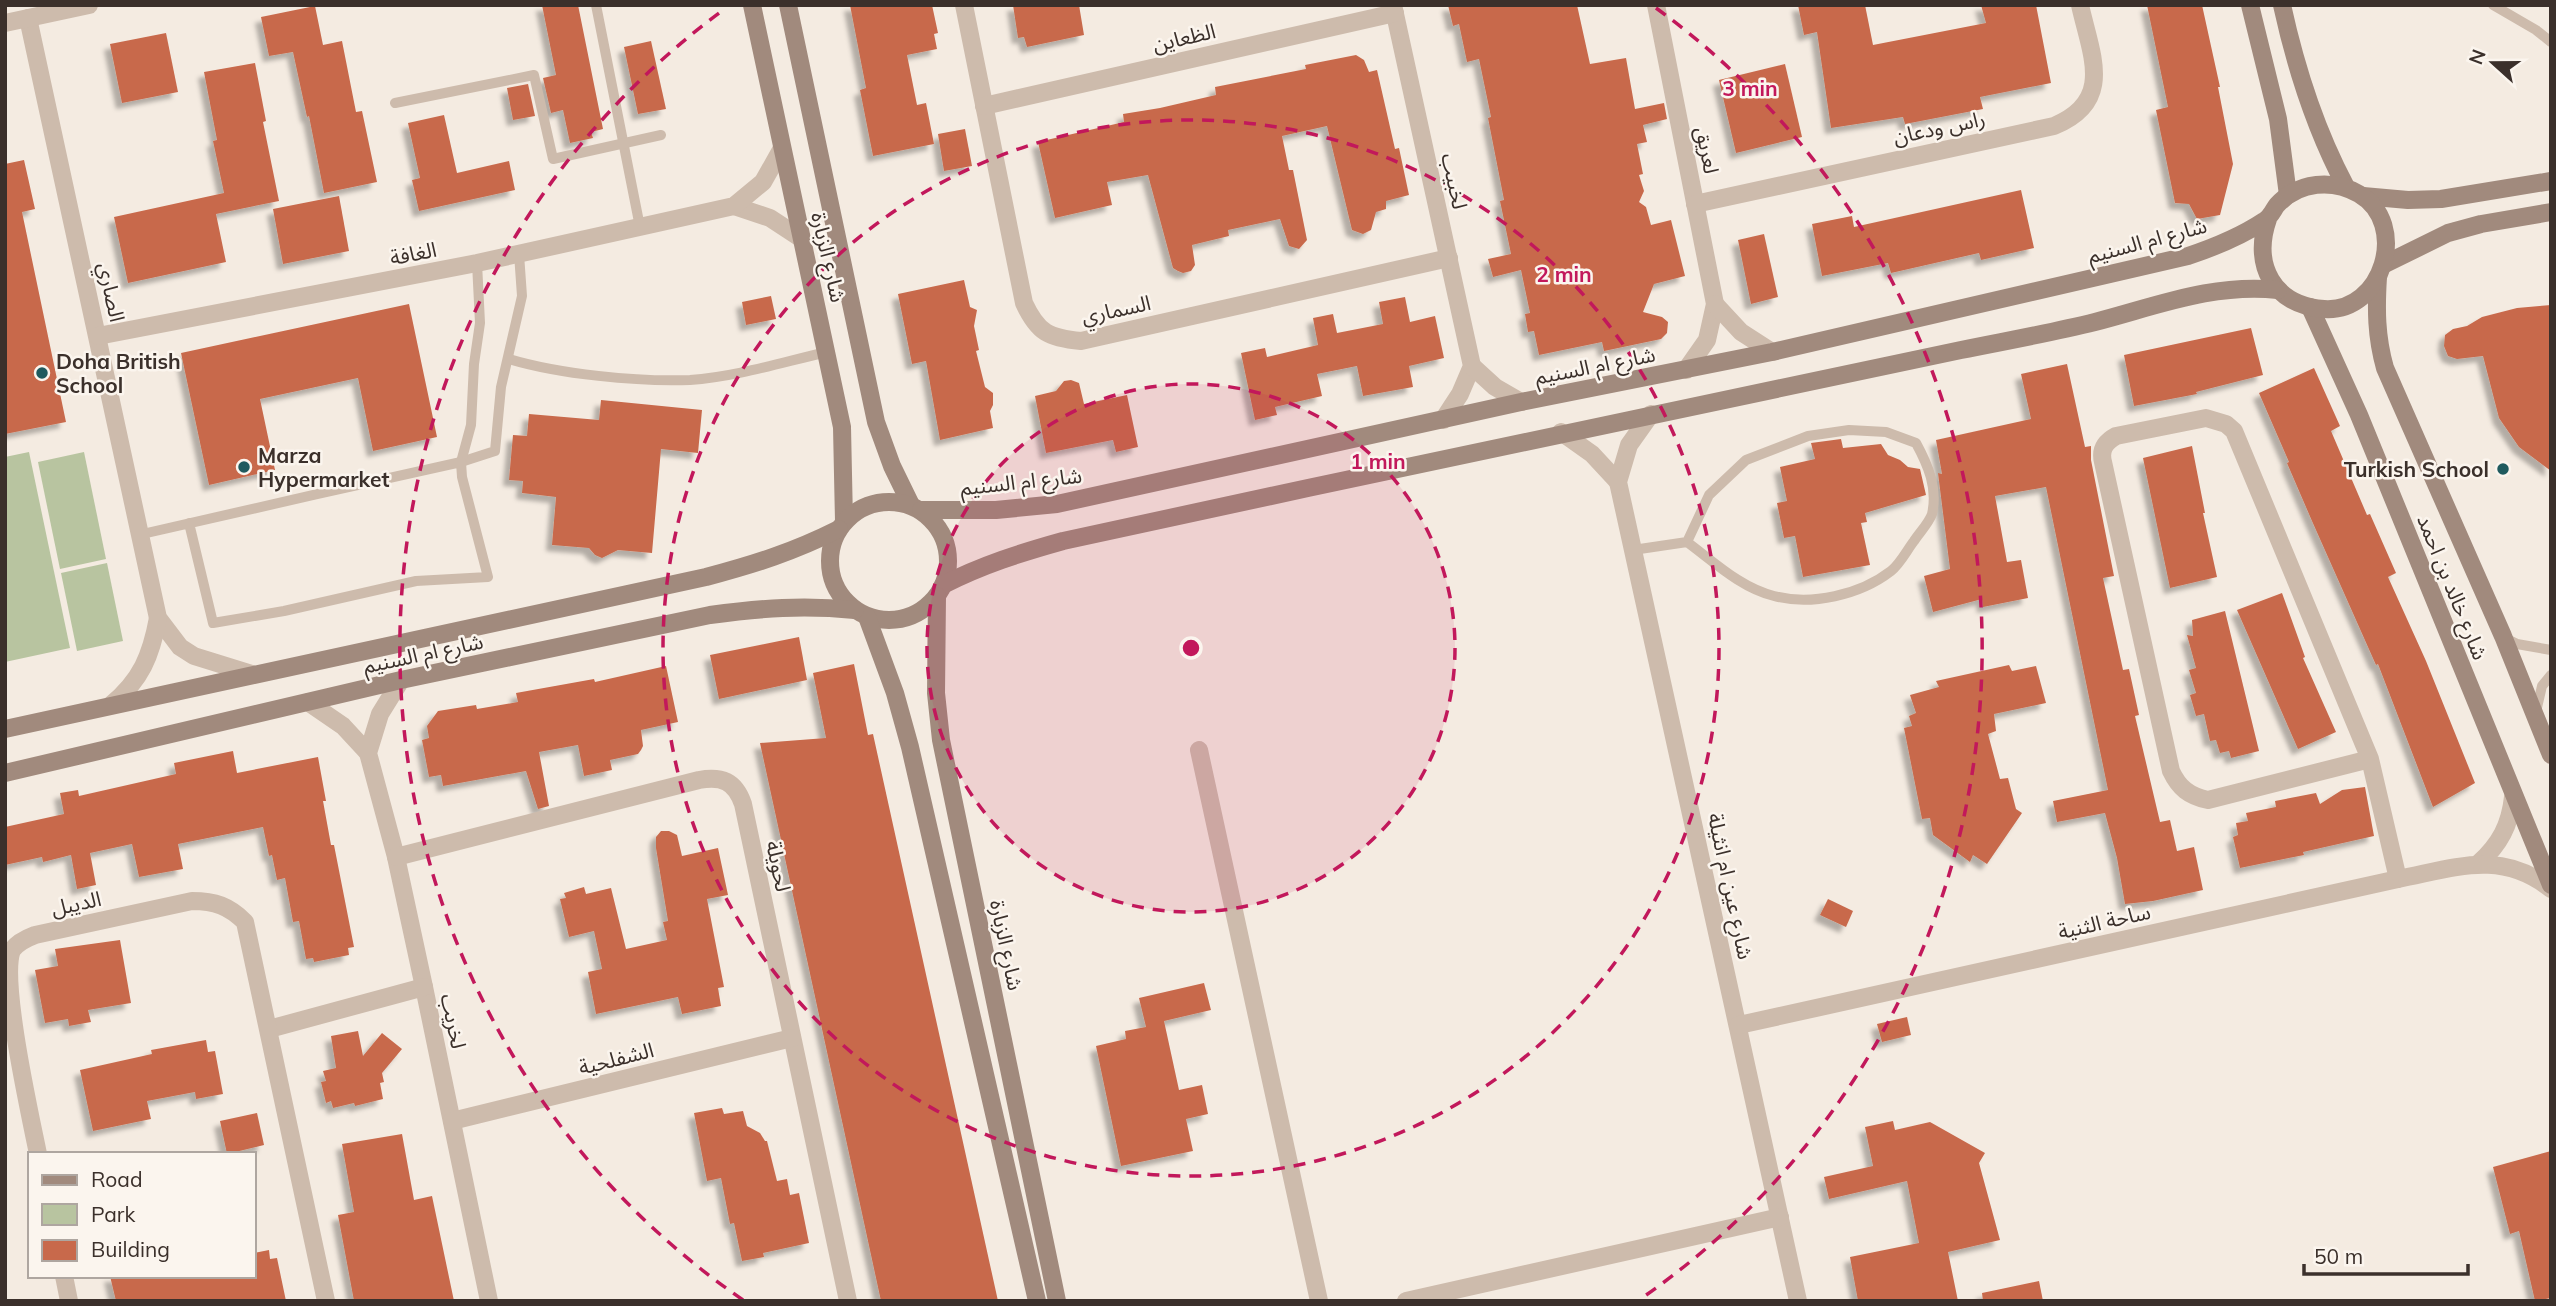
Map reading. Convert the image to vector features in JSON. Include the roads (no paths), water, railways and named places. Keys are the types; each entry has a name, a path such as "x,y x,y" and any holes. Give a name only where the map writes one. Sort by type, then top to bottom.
{"main road":[{"name":"شارع الزبارة","path":"752,5 842,427 841,525"},
{"name":"شارع الزبارة","path":"788,5 876,422 892,466 916,508"},
{"path":"2250,5 2278,119 2288,195"},
{"path":"2282,5 2304,92 2324,144 2346,187"},
{"path":"2363,196 2407,200 2441,199 2551,181"},
{"path":"940,590 948,564 946,544 936,525 916,508 897,501 869,505 855,511 841,525 831,545 829,564 833,582 842,597 861,613 886,621 906,618 923,609 940,590 976,569 1008,556 1063,541 1561,432 2092,323 2200,293 2253,288 2278,290 2310,307 2329,309 2348,304 2364,295 2381,270 2387,245 2384,227 2376,210 2363,196 2346,187 2326,183 2306,186 2288,195 2276,206 2263,235 2262,253 2266,272 2278,290"},
{"path":"2381,270 2448,233 2481,224 2551,212"},
{"name":"شارع ام السنيم","path":"916,508 996,510 1057,504 1521,402 1772,352 2188,256 2215,247 2268,219"},
{"name":"شارع خالد بن احمد","path":"2381,270 2375,316 2378,343 2385,368 2503,636 2551,755"},
{"name":"شارع خالد بن احمد","path":"2310,307 2359,415 2551,887"},
{"name":"شارع ام السنيم","path":"5,729 751,566 802,547 841,525"},
{"name":"شارع الزبارة","path":"940,590 936,693 941,740 1057,1301"},
{"name":"شارع ام السنيم","path":"5,773 401,680 710,615 796,606 861,613"},
{"path":"861,613 895,693 910,747 1037,1301"}],"street":[{"path":"5,23 89,5"},
{"name":"السماري","path":"964,5 1024,303 1032,321 1045,333 1062,339 1081,341 1449,258"},
{"name":"لعريق","path":"1656,5 1715,304 1707,340 1686,370"},
{"name":"راس ودعان","path":"1696,204 2054,125 2072,118 2085,107 2095,73 2080,5"},
{"name":"الظعاين","path":"984,106 1394,9"},
{"name":"لخبيب","path":"1394,9 1472,366"},
{"name":"الصاري","path":"28,18 158,618 180,648 194,656 252,674"},
{"name":"الغافة","path":"98,336 477,263 734,206 763,182 781,150"},
{"path":"734,206 770,218 802,239"},
{"path":"1715,304 1741,332 1772,352"},
{"path":"1443,421 1460,394 1472,366 1495,387 1521,402"},
{"name":"شارع عين ام انثيلة","path":"1651,414 1629,445 1618,482 1798,1301"},
{"path":"2370,759 2207,800 2196,797 2176,782 2171,771 2103,462 2103,450 2110,439 2206,418 2226,424 2234,431 2370,759 2398,878"},
{"path":"1561,432 1592,454 1618,482"},
{"name":"الصاري","path":"111,705 128,691 143,669 153,645 158,618"},
{"path":"308,702 336,720 368,752 380,714 401,680"},
{"path":"1199,750 1319,1301"},
{"name":"لخريب","path":"368,752 396,857 489,1301"},
{"name":"لحويلة","path":"396,857 699,780 726,780 734,786 743,804 848,1301"},
{"path":"2479,863 2493,850 2504,834 2514,797"},
{"name":"ساحة الثنية","path":"1739,1026 2398,878 2479,863 2500,864 2519,869 2551,887"},
{"name":"الديبل","path":"38,1152 11,1038 5,969 12,950 22,940 35,935 192,901 222,904 245,922 326,1301"},
{"path":"269,1029 424,987"},
{"name":"الشفلحية","path":"452,1121 792,1038"},
{"path":"1406,1301 1780,1217"},
{"path":"64,1278 69,1301"}],"lane":[{"path":"596,5 640,227"},
{"path":"2493,5 2551,42"},
{"path":"395,103 534,75 554,159 661,135"},
{"path":"138,535 495,452 501,387 522,296 519,254"},
{"path":"189,523 214,623 284,611 416,581 488,577 462,477 461,462 471,425 474,364 480,323 477,263"},
{"path":"509,359 550,370 645,379 690,380 827,352"},
{"path":"1633,551 1687,542 1747,585 1773,596 1807,601 1855,591 1892,570 1917,537 1931,516 1933,484 1926,460 1916,443 1886,432 1849,430 1808,436 1746,460 1709,495 1687,542"},
{"path":"2503,636 2517,644 2551,650"},
{"path":"2535,718 2542,686 2551,675"}],"place":[{"name":"Doha British School","path":"42,373"},
{"name":"Marza Hypermarket","path":"244,467"},
{"name":"Turkish School","path":"2503,469"}]}
